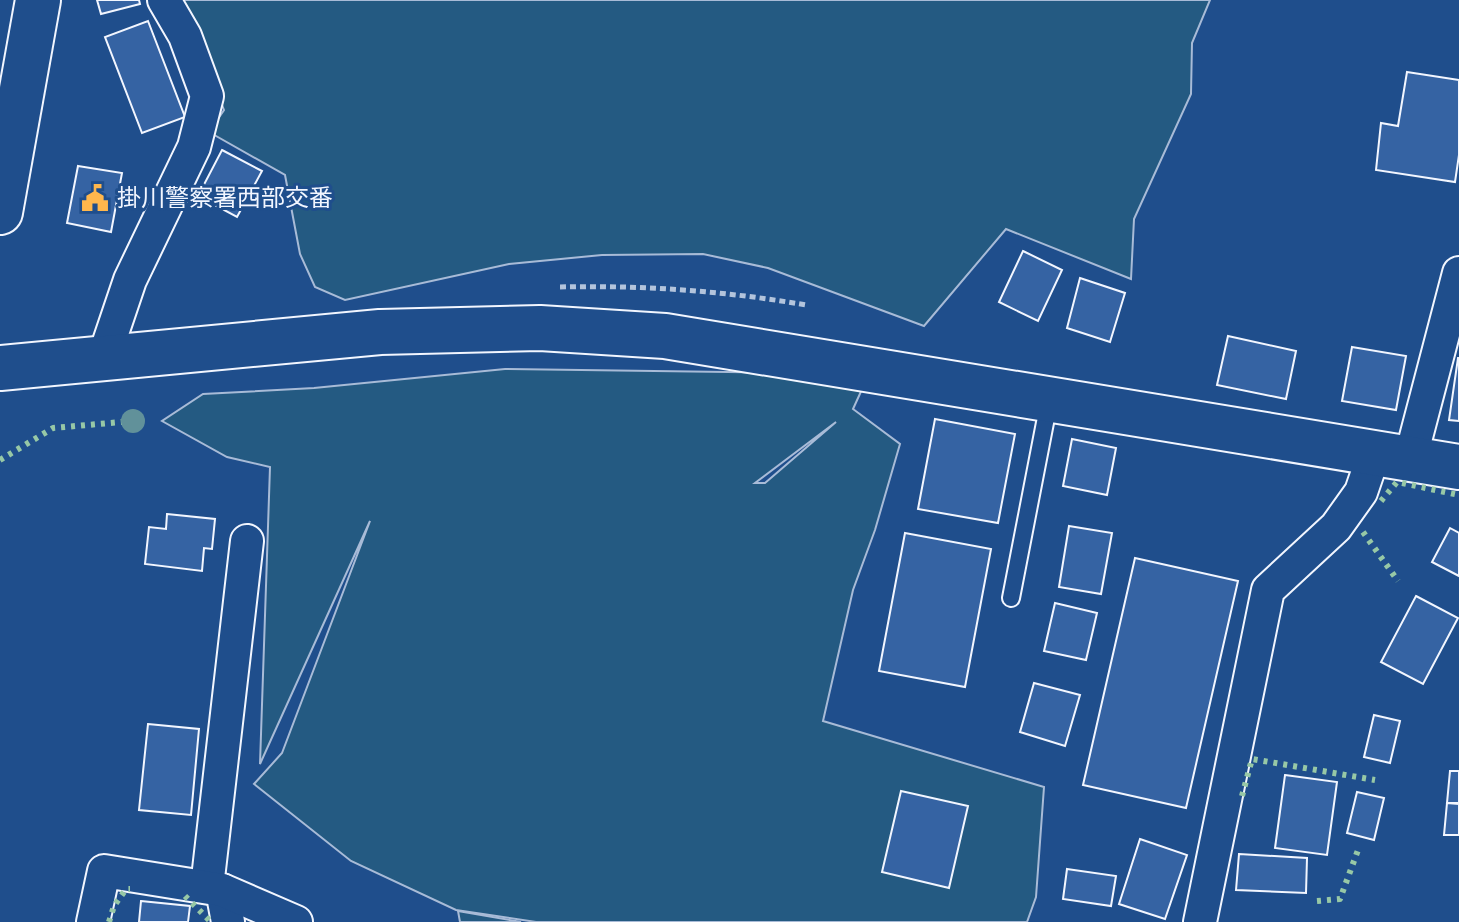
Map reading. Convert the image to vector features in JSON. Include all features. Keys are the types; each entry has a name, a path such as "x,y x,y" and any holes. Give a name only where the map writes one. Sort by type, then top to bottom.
{"street":[{"path":"0,212 38,0"},
{"path":"103,360 130,280 194,147 207,96 185,36 164,0"},
{"path":"1200,922 1268,590 1336,527 1392,457 1459,273"},
{"path":"0,368 380,332 540,328 665,336 1459,467"},
{"path":"228,922 214,889 247,541"},
{"path":"93,922 104,871 214,889 296,922"}],"lane":[{"path":"1011,598 1050,400"}],"shaded area":[{"path":"181,0 1210,0 1192,43 1191,94 1134,219 1131,279 1006,229 924,326 768,268 703,254 602,255 509,264 345,300 315,287 300,254 285,175 209,132 224,110"},
{"path":"505,369 869,374 853,409 900,444 875,530 853,590 823,721 1044,787 1036,897 1027,922 536,922 456,910 351,861 254,784 282,753 370,521 260,764 270,467 227,457 162,421 203,394 314,388","holes":["836,422 765,483 755,483"]},
{"path":"458,911 521,922 460,922"}],"building":[{"path":"97,0 139,0 140,4 101,14"},
{"path":"148,21 185,117 142,133 105,37"},
{"path":"1407,72 1459,80 1459,155 1455,182 1376,170 1381,123 1398,126"},
{"path":"222,150 262,171 237,217 198,196"},
{"name":"掛川警察署西部交番","path":"78,166 122,173 111,232 67,223"},
{"path":"1023,251 1062,270 1038,321 999,302"},
{"path":"1080,278 1125,293 1110,342 1067,328"},
{"path":"1228,336 1296,351 1286,399 1217,385"},
{"path":"1352,347 1406,356 1396,410 1342,401"},
{"path":"1459,358 1459,421 1449,420"},
{"path":"935,419 1015,434 998,523 918,509"},
{"path":"1072,439 1116,448 1107,495 1063,486"},
{"path":"167,514 215,519 212,549 204,548 202,571 145,564 149,527 166,529"},
{"path":"1069,526 1112,533 1101,594 1059,587"},
{"path":"1450,528 1459,533 1459,576 1432,562"},
{"path":"905,533 991,549 965,687 879,671"},
{"path":"1135,558 1238,581 1186,808 1083,785"},
{"path":"1416,596 1458,618 1423,684 1381,662"},
{"path":"1055,603 1097,613 1086,660 1044,651"},
{"path":"1034,683 1080,695 1065,746 1020,732"},
{"path":"1374,715 1400,721 1390,763 1364,757"},
{"path":"148,724 199,729 191,815 139,810"},
{"path":"1450,771 1459,771 1459,803 1447,803"},
{"path":"1285,775 1337,782 1327,855 1275,848"},
{"path":"901,791 968,806 949,888 882,872"},
{"path":"1357,792 1384,798 1374,840 1347,833"},
{"path":"1447,803 1459,804 1459,835 1444,835"},
{"path":"1140,839 1187,855 1165,919 1119,904"},
{"path":"1239,854 1307,858 1306,893 1236,890"},
{"path":"1067,869 1116,876 1111,906 1063,899"},
{"path":"141,901 190,906 188,922 139,922"}],"hedge":[{"path":"0,460 53,428 133,421"},
{"path":"1381,501 1397,482 1459,495"},
{"path":"1363,532 1398,581"},
{"path":"1242,796 1252,759 1375,780"},
{"path":"1317,901 1340,899 1358,850"},
{"path":"109,922 114,906 126,889 130,889"},
{"path":"185,896 211,922"}],"place":[{"name":"掛川警察署西部交番","path":"95,198"}]}
